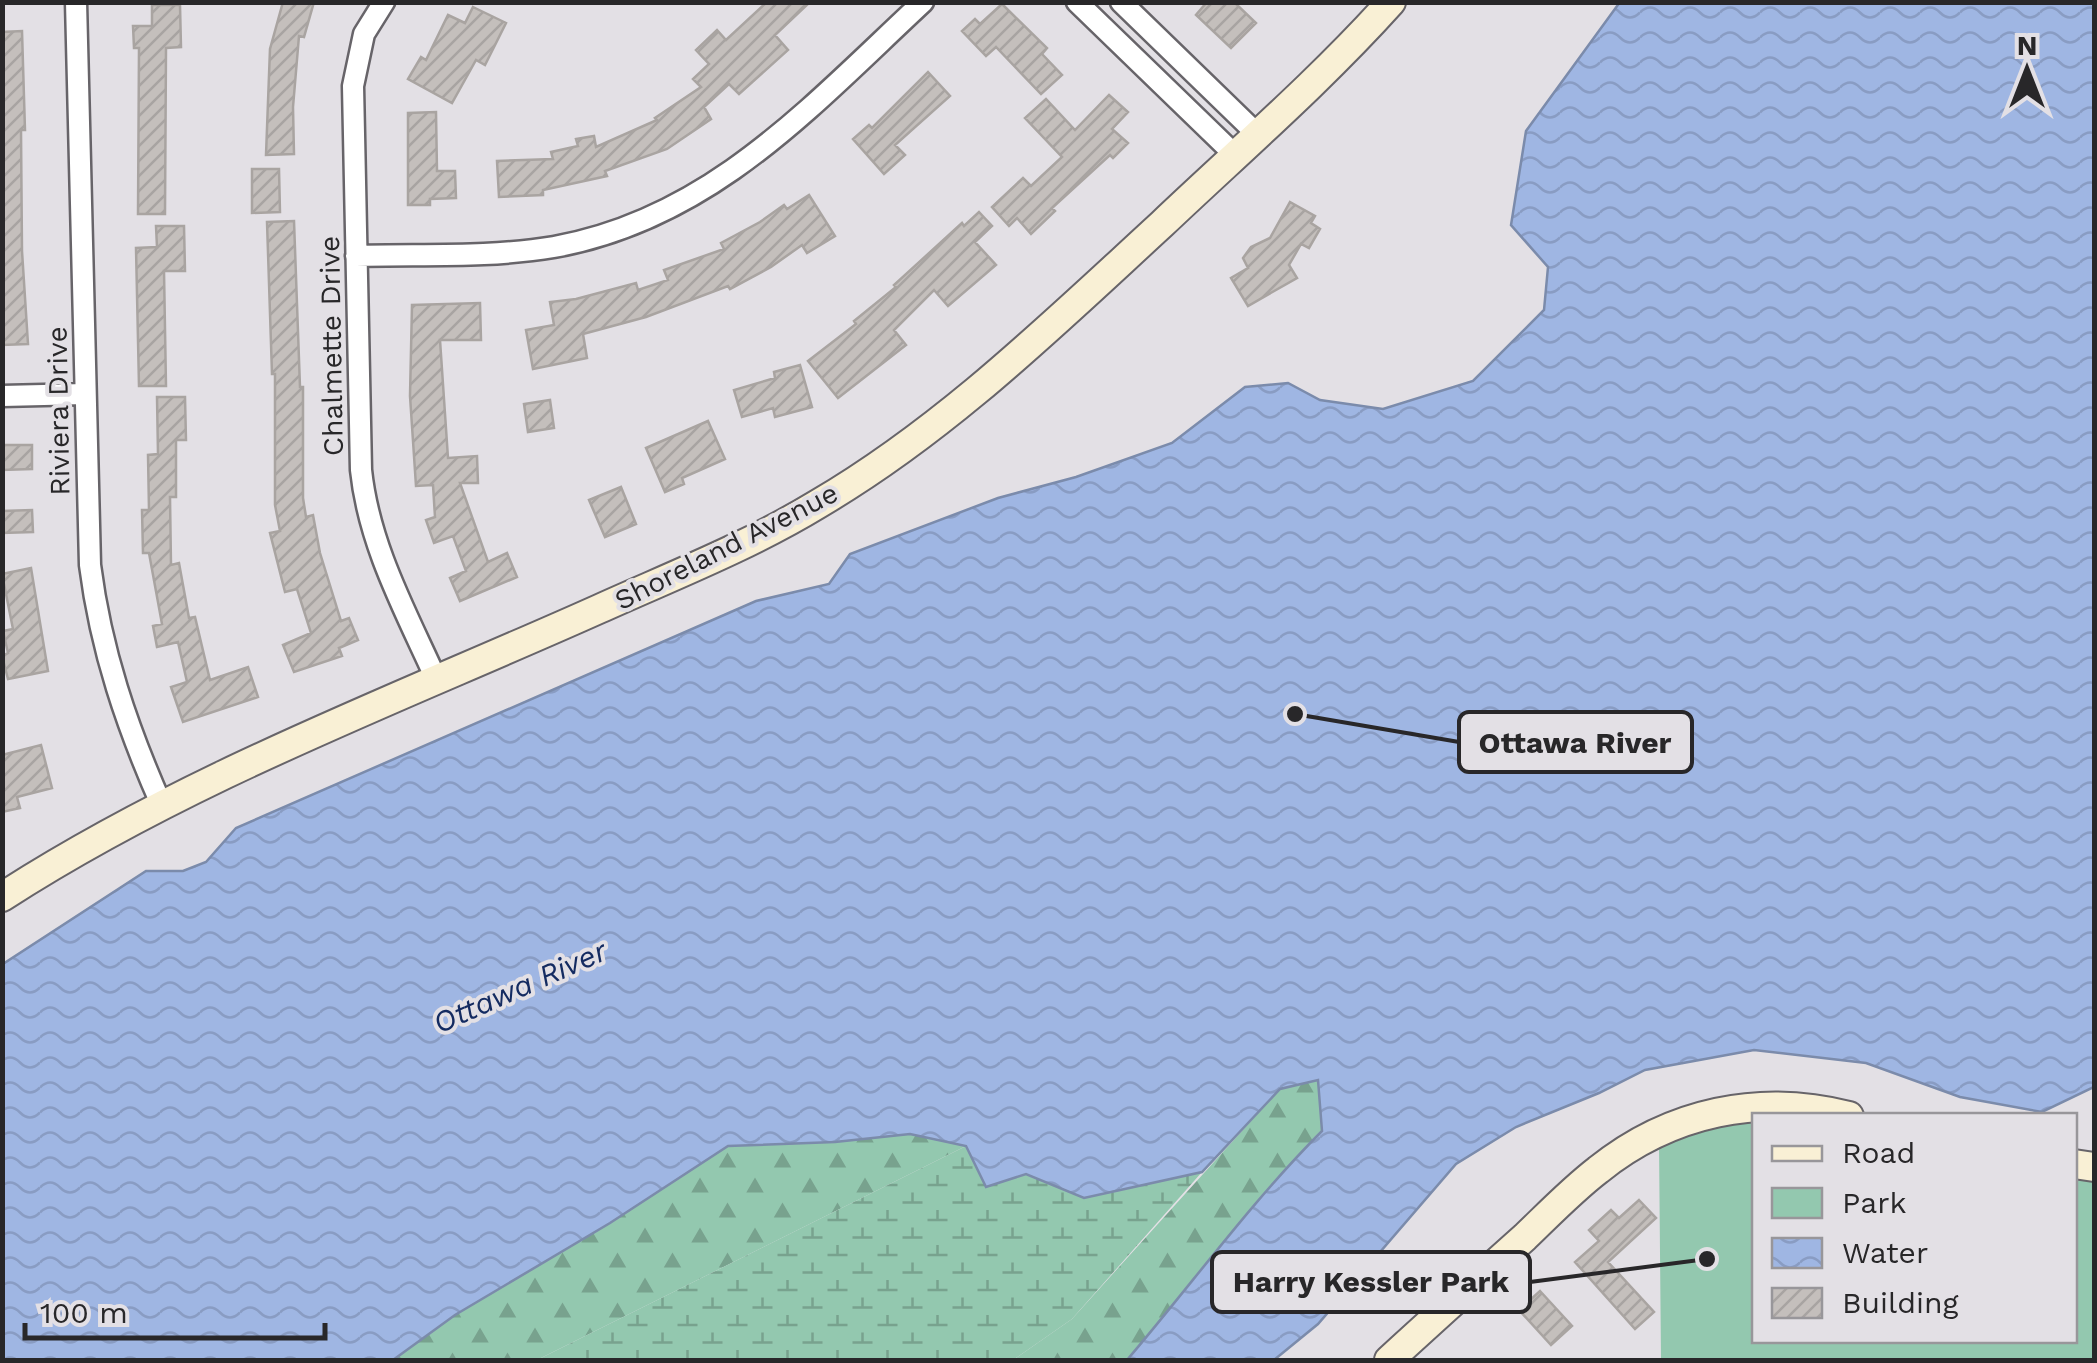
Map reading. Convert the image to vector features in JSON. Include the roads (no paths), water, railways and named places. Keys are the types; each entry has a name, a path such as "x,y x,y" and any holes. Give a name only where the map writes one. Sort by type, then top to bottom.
{"street":[{"name":"Riviera Drive","path":"76,2 88,537 97,615 117,697 162,806"},
{"name":"Chalmette Drive","path":"384,2 364,34 355,69 352,107 361,470 365,502 385,568 437,681"},
{"path":"356,256 525,251 589,239 664,213 739,168 922,2"},
{"path":"1077,2 1236,155"},
{"path":"1121,2 1257,134"},
{"name":"Shoreland Avenue","path":"2,896 58,861 162,806 728,551 818,504 936,425 1048,328 1341,56 1391,2"},
{"path":"2,396 85,394"},
{"path":"1389,1360 1599,1169 1652,1134 1703,1114 1758,1105 1792,1104 1835,1113"}],"water":[{"name":"Ottawa River","path":"1620,2 2094,3 2094,1087 2042,1112 1960,1097 1866,1063 1754,1050 1645,1070 1516,1127 1456,1164 1318,1324 1274,1360 1127,1360 1246,1215 1322,1131 1318,1080 1280,1089 1202,1172 1084,1198 1026,1174 986,1187 966,1146 910,1134 835,1142 728,1146 610,1223 455,1315 393,1360 3,1360 3,964 146,871 183,871 206,862 236,828 756,601 829,584 850,554 998,498 1076,477 1172,443 1245,387 1288,383 1320,400 1383,409 1473,381 1544,310 1548,267 1511,225 1526,131"}],"place":[{"name":"Ottawa River","path":"1295,714"},
{"name":"Harry Kessler Park","path":"1707,1259"}]}
